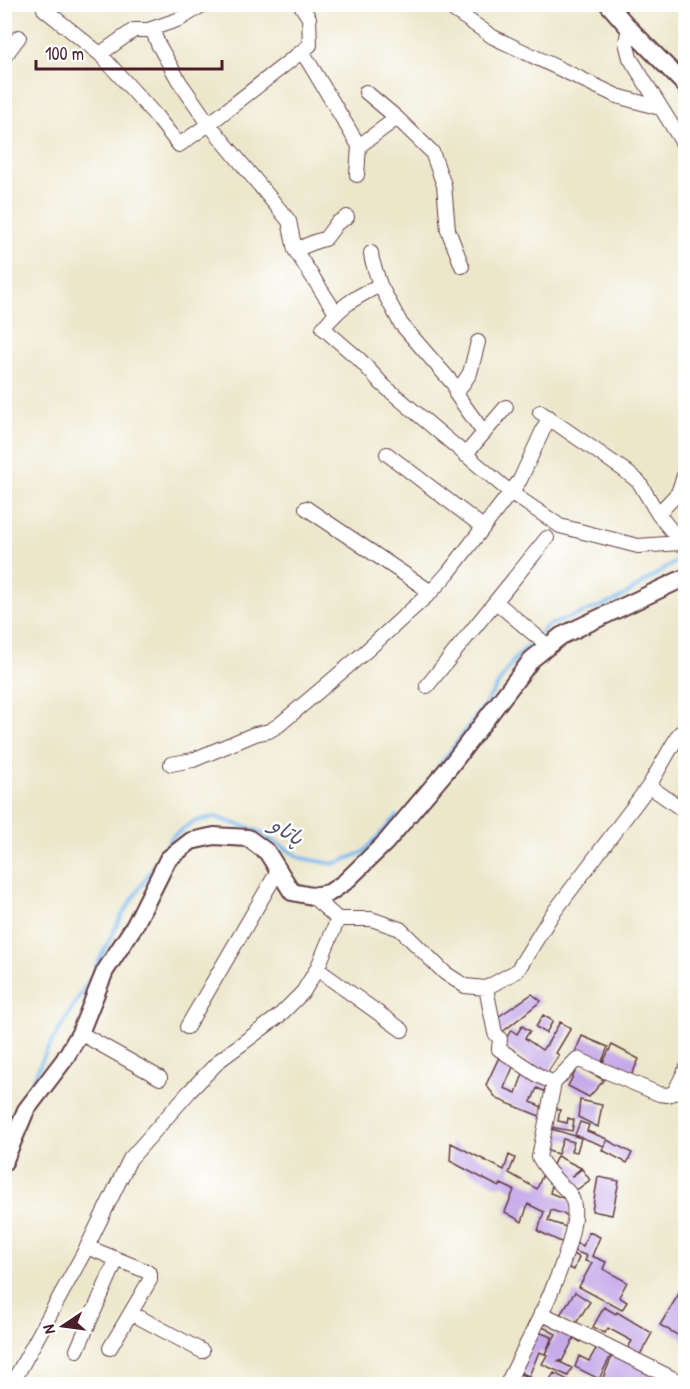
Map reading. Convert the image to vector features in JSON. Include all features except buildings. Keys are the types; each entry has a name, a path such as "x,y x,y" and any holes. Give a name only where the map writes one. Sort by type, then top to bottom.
{"street":[{"path":"51,4 44,9 100,54 179,145 210,124 310,45 309,18 300,4"},
{"path":"100,54 134,30 148,30 180,19 204,4"},
{"path":"446,4 503,42 616,96 660,108"},
{"path":"608,4 686,86"},
{"path":"629,28 626,42 630,58 686,148"},
{"path":"152,29 179,81 210,124 289,220 295,250 336,313"},
{"path":"4,57 19,37"},
{"path":"302,51 359,146 357,175"},
{"path":"366,92 432,152 444,185 448,230 462,266"},
{"path":"359,146 397,118"},
{"path":"295,250 325,239 337,224 347,218"},
{"path":"371,253 380,285 401,324 454,386 456,394 484,433"},
{"path":"380,285 353,299 323,328 360,360 383,385 510,492 560,526 638,546 683,545"},
{"path":"456,394 470,373 478,342"},
{"path":"465,455 506,407"},
{"path":"171,764 193,760 279,725 431,592 520,480 545,414 639,482 658,514 683,545"},
{"path":"387,454 483,527"},
{"path":"658,514 678,493 686,471"},
{"path":"306,508 431,592"},
{"path":"427,686 547,538"},
{"path":"4,1162 26,1110 64,1060 80,1033 105,971 135,925 168,859 190,841 214,836 248,838 267,852 292,892 312,896 329,893 345,882 386,842 451,765 532,659 561,636 686,577"},
{"path":"496,602 548,646"},
{"path":"312,896 338,919 371,919 399,929 445,973 465,986 486,988 518,971 551,916 650,786 679,734 686,728"},
{"path":"650,786 686,812"},
{"path":"187,1027 279,869"},
{"path":"13,1382 87,1247 130,1159 220,1060 279,1016 303,992 338,919"},
{"path":"316,969 402,1030"},
{"path":"486,988 495,1033 500,1040 499,1049 539,1076 554,1083"},
{"path":"80,1033 160,1077"},
{"path":"507,1384 558,1277 573,1229 574,1208 571,1196 544,1166 539,1157 554,1083 578,1059 659,1094 667,1095 674,1093 686,1068"},
{"path":"87,1247 150,1274 150,1280 110,1348"},
{"path":"76,1350 117,1259"},
{"path":"131,1312 202,1351"},
{"path":"541,1313 684,1384"}],"waterway":[{"name":"پاتاو","path":"540,633 547,626 617,600 686,555"},
{"name":"پاتاو","path":"435,772 484,706 513,661 535,639"},
{"name":"پاتاو","path":"23,1102 46,1052 92,975 121,917 173,836 193,822 214,817 256,830 301,858 334,864 364,852 397,816"}]}
